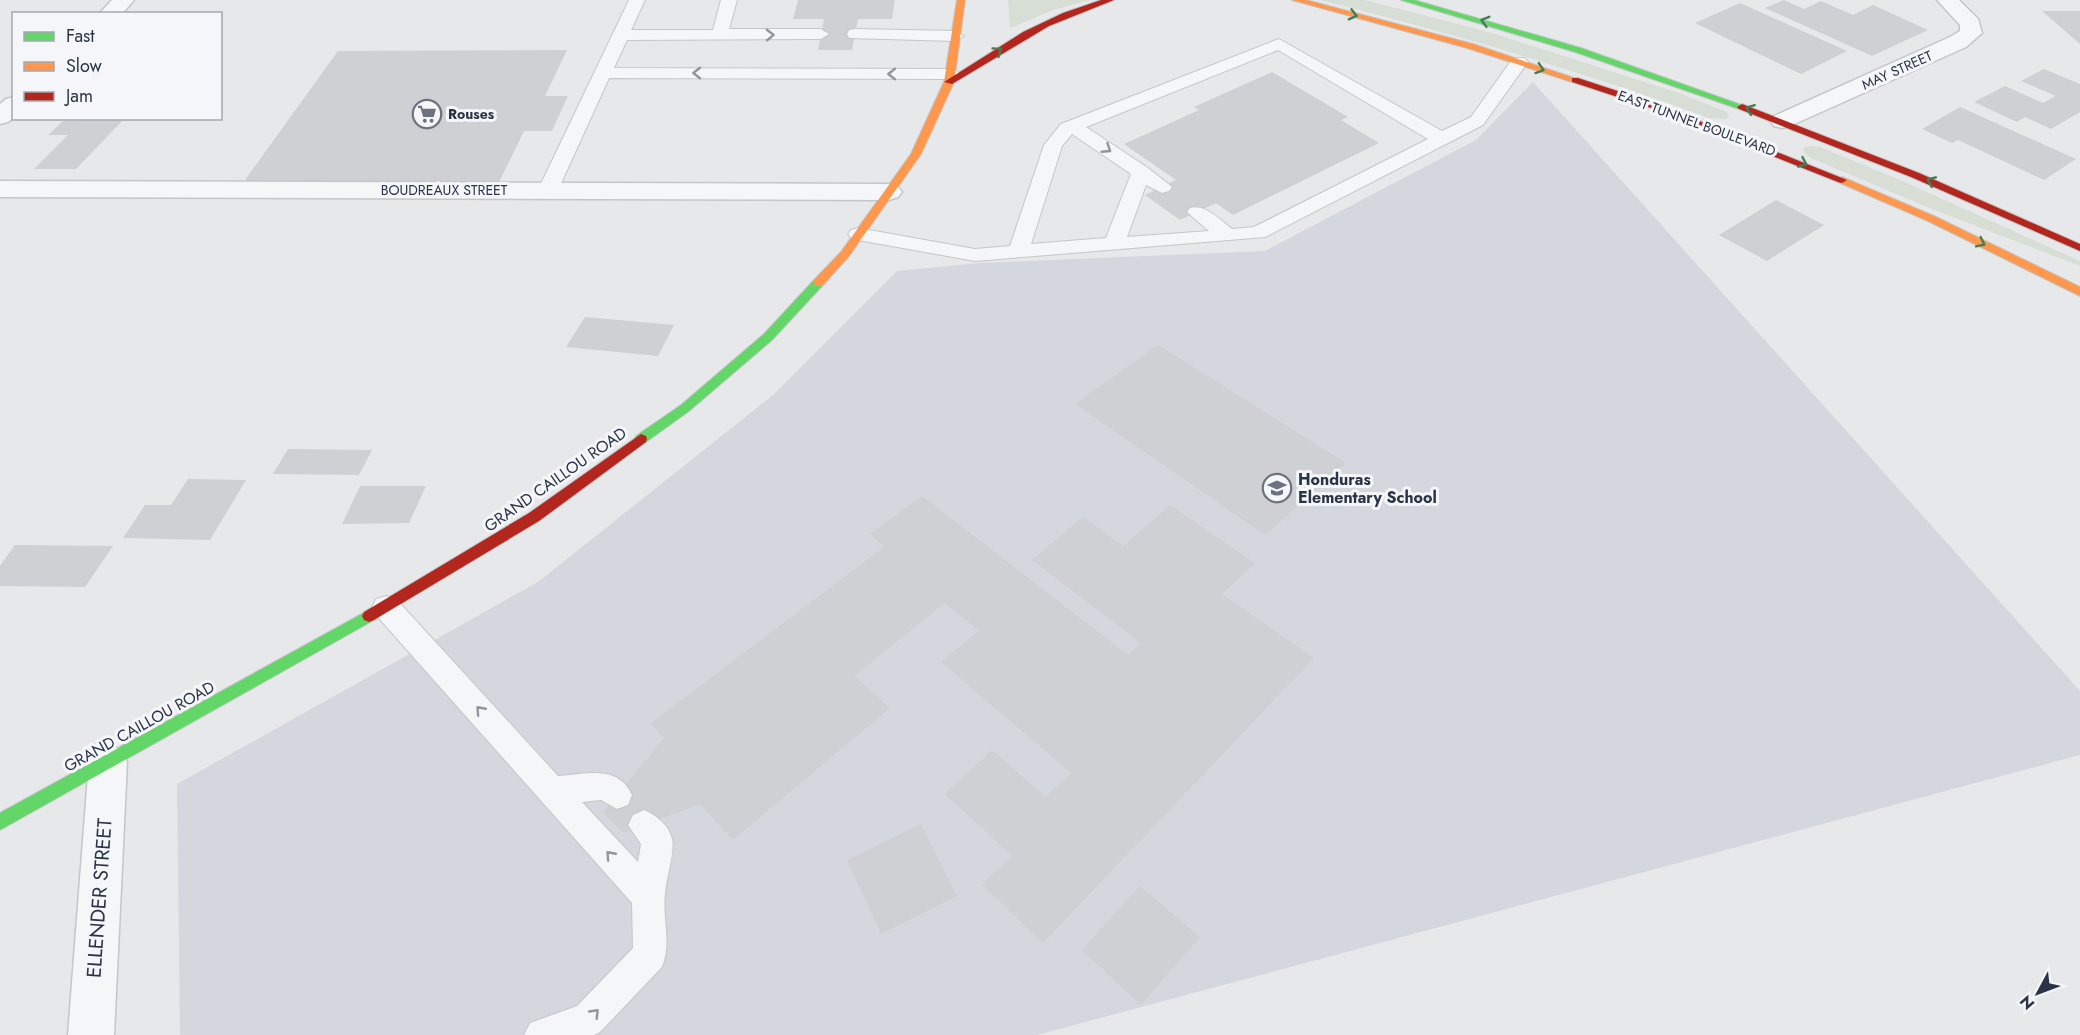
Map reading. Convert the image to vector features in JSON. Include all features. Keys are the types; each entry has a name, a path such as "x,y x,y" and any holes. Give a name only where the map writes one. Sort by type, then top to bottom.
{"main road":[{"name":"GRAND CAILLOU ROAD","path":"5,816 108,762 386,607 534,517 685,408 768,337 845,254 916,154 950,78 961,0"},
{"path":"950,78 999,51 1024,31 1060,14 1110,0"},
{"name":"EAST TUNNEL BOULEVARD","path":"1296,0 1470,46 1654,106 1793,159 1932,219 2080,292"},
{"name":"EAST TUNNEL BOULEVARD","path":"1405,0 1575,48 1674,81 1866,154 2080,248"}],"street":[{"path":"112,12 124,0"},
{"name":"MAY STREET","path":"1782,121 1958,42 1971,33 1970,24 1947,0"},
{"path":"0,117 12,106"},
{"name":"BOUDREAUX STREET","path":"0,189 889,192"},
{"name":"ELLENDER STREET","path":"91,1035 108,762"}],"lane":[{"path":"548,190 637,0"},
{"path":"719,36 729,0"},
{"path":"620,35 821,34"},
{"path":"855,34 956,36"},
{"path":"1018,253 1053,145 1067,128 1279,44 1442,139"},
{"path":"858,234 975,255 1258,233 1477,121 1519,62"},
{"path":"602,74 950,78"},
{"path":"1072,126 1162,187"},
{"path":"1114,244 1141,171"},
{"path":"1197,212 1227,235"},
{"path":"386,607 648,897"},
{"path":"552,790 606,786 617,795"},
{"path":"542,1035 588,1020 650,955 648,897 657,840 644,825"}],"shaded area":[{"path":"1008,0 1090,0 1053,10 1010,28"},
{"path":"1320,0 1365,0 1492,33 1682,94 1727,112 1729,116 1727,119 1709,118 1613,84 1516,54"},
{"name":"Honduras Elementary School","path":"1533,82 2080,691 2080,755 1037,1035 180,1035 177,784 538,582 773,395 897,271 980,263 1265,251 1476,140"},
{"path":"1820,147 1893,177 2080,261 2080,266 1927,207 1811,158 1804,153 1803,148"}],"building":[{"path":"798,0 895,0 892,19 858,19 852,50 818,50 824,19 793,19"},
{"path":"1784,0 1804,9 1821,1 1853,15 1873,5 1928,30 1872,56 1765,8"},
{"path":"1740,3 1847,51 1801,74 1695,23"},
{"path":"2042,11 2080,11 2080,44"},
{"name":"Rouses","path":"567,50 545,96 568,96 552,131 524,131 499,182 242,184 338,51"},
{"path":"2044,69 2080,84 2080,112 2051,129 2025,117 2017,122 1974,102 2005,86 2043,103 2056,96 2021,81"},
{"path":"1272,72 1348,117 1341,120 1379,143 1233,215 1216,203 1180,220 1145,195 1176,180 1124,144 1199,110 1194,107"},
{"path":"1960,107 2076,159 2044,180 1958,140 1952,143 1922,129"},
{"path":"123,120 76,169 34,169 68,135 48,135 63,121"},
{"path":"1776,200 1824,225 1767,261 1719,235"},
{"path":"585,317 674,325 658,356 566,347"},
{"path":"1158,345 1346,463 1265,535 1075,404"},
{"path":"288,449 372,450 359,475 273,474"},
{"path":"188,479 246,480 210,540 123,538 145,505 171,505"},
{"path":"360,486 426,486 409,523 342,524"},
{"path":"922,496 1128,655 1141,643 1032,560 1083,517 1123,546 1170,505 1255,563 1222,594 1314,658 1043,943 982,885 1012,856 945,794 992,750 1046,797 1071,773 941,662 979,631 945,603 854,676 890,708 733,840 700,804 624,833 603,812 664,738 651,723 884,547 870,534"},
{"path":"15,545 113,546 85,587 0,586 0,566"},
{"path":"921,824 957,896 881,934 847,860"},
{"path":"1140,886 1200,937 1141,1005 1082,950"}],"traffic: fast":[{"path":"1405,0 1578,50 1742,107"},
{"path":"641,439 685,408 768,337 818,283"},
{"path":"0,822 369,616"}],"traffic: slow":[{"path":"818,283 845,254 916,154 949,82 961,0"},
{"path":"1296,0 1470,46 1575,80"},
{"path":"1842,180 1932,219 2080,292"}],"traffic: jam":[{"path":"949,82 1026,34 1088,6 1110,0"},
{"path":"1575,80 1654,106 1842,180"},
{"path":"1742,107 1915,175 2080,248"},
{"path":"369,616 534,517 641,439"}],"place":[{"name":"Rouses","path":"427,114"},
{"name":"Honduras Elementary School","path":"1277,488"}]}
